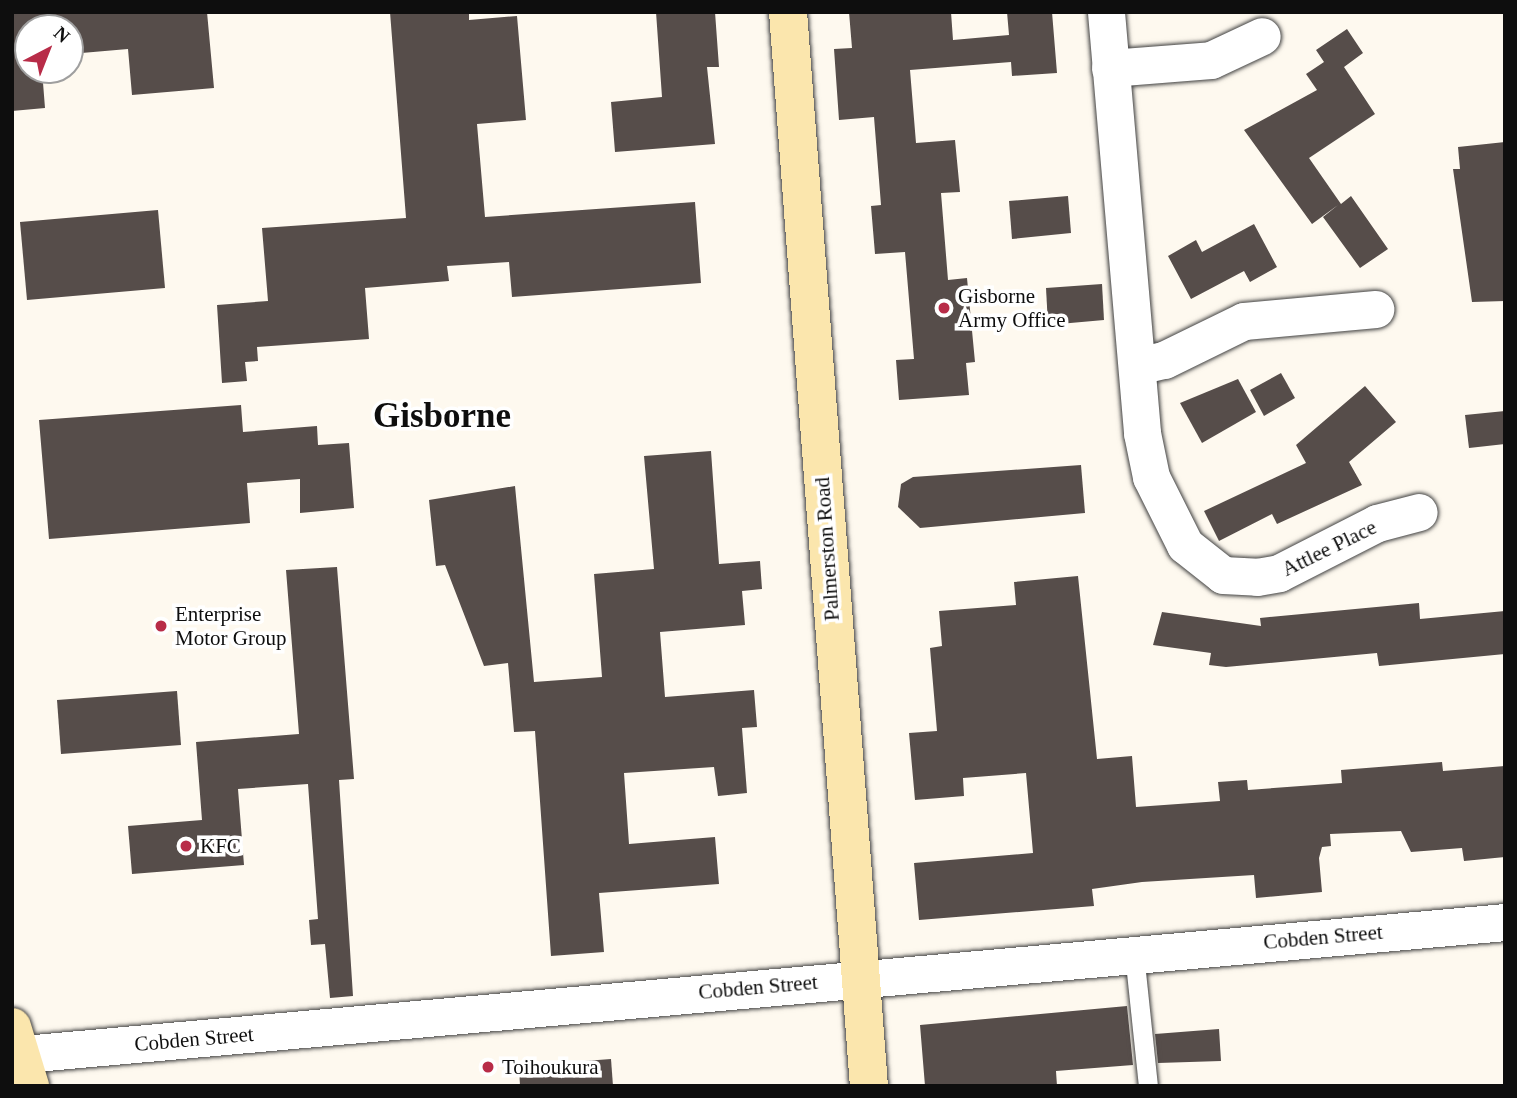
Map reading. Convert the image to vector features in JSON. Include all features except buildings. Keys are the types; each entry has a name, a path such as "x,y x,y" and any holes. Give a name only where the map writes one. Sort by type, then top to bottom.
{"street":[{"name":"Palmerston Road","path":"788,12 858,978 869,1086"},
{"name":"Attlee Place","path":"1106,12 1137,366 1151,477 1185,545 1209,569 1240,578 1279,573 1377,523 1419,512"},
{"path":"1111,68 1211,60 1262,36"},
{"path":"1137,366 1164,360 1244,321 1375,310"},
{"name":"Cobden Street","path":"18,1055 1133,953 1505,922"}],"lane":[{"path":"1133,953 1148,1086"}],"place":[{"name":"Gisborne Army Office","path":"944,308"},
{"name":"Enterprise Motor Group","path":"161,626"},
{"name":"KFC","path":"186,846"},
{"name":"Toihoukura","path":"488,1067"}],"district":[{"name":"Gisborne","path":"442,416"}]}
